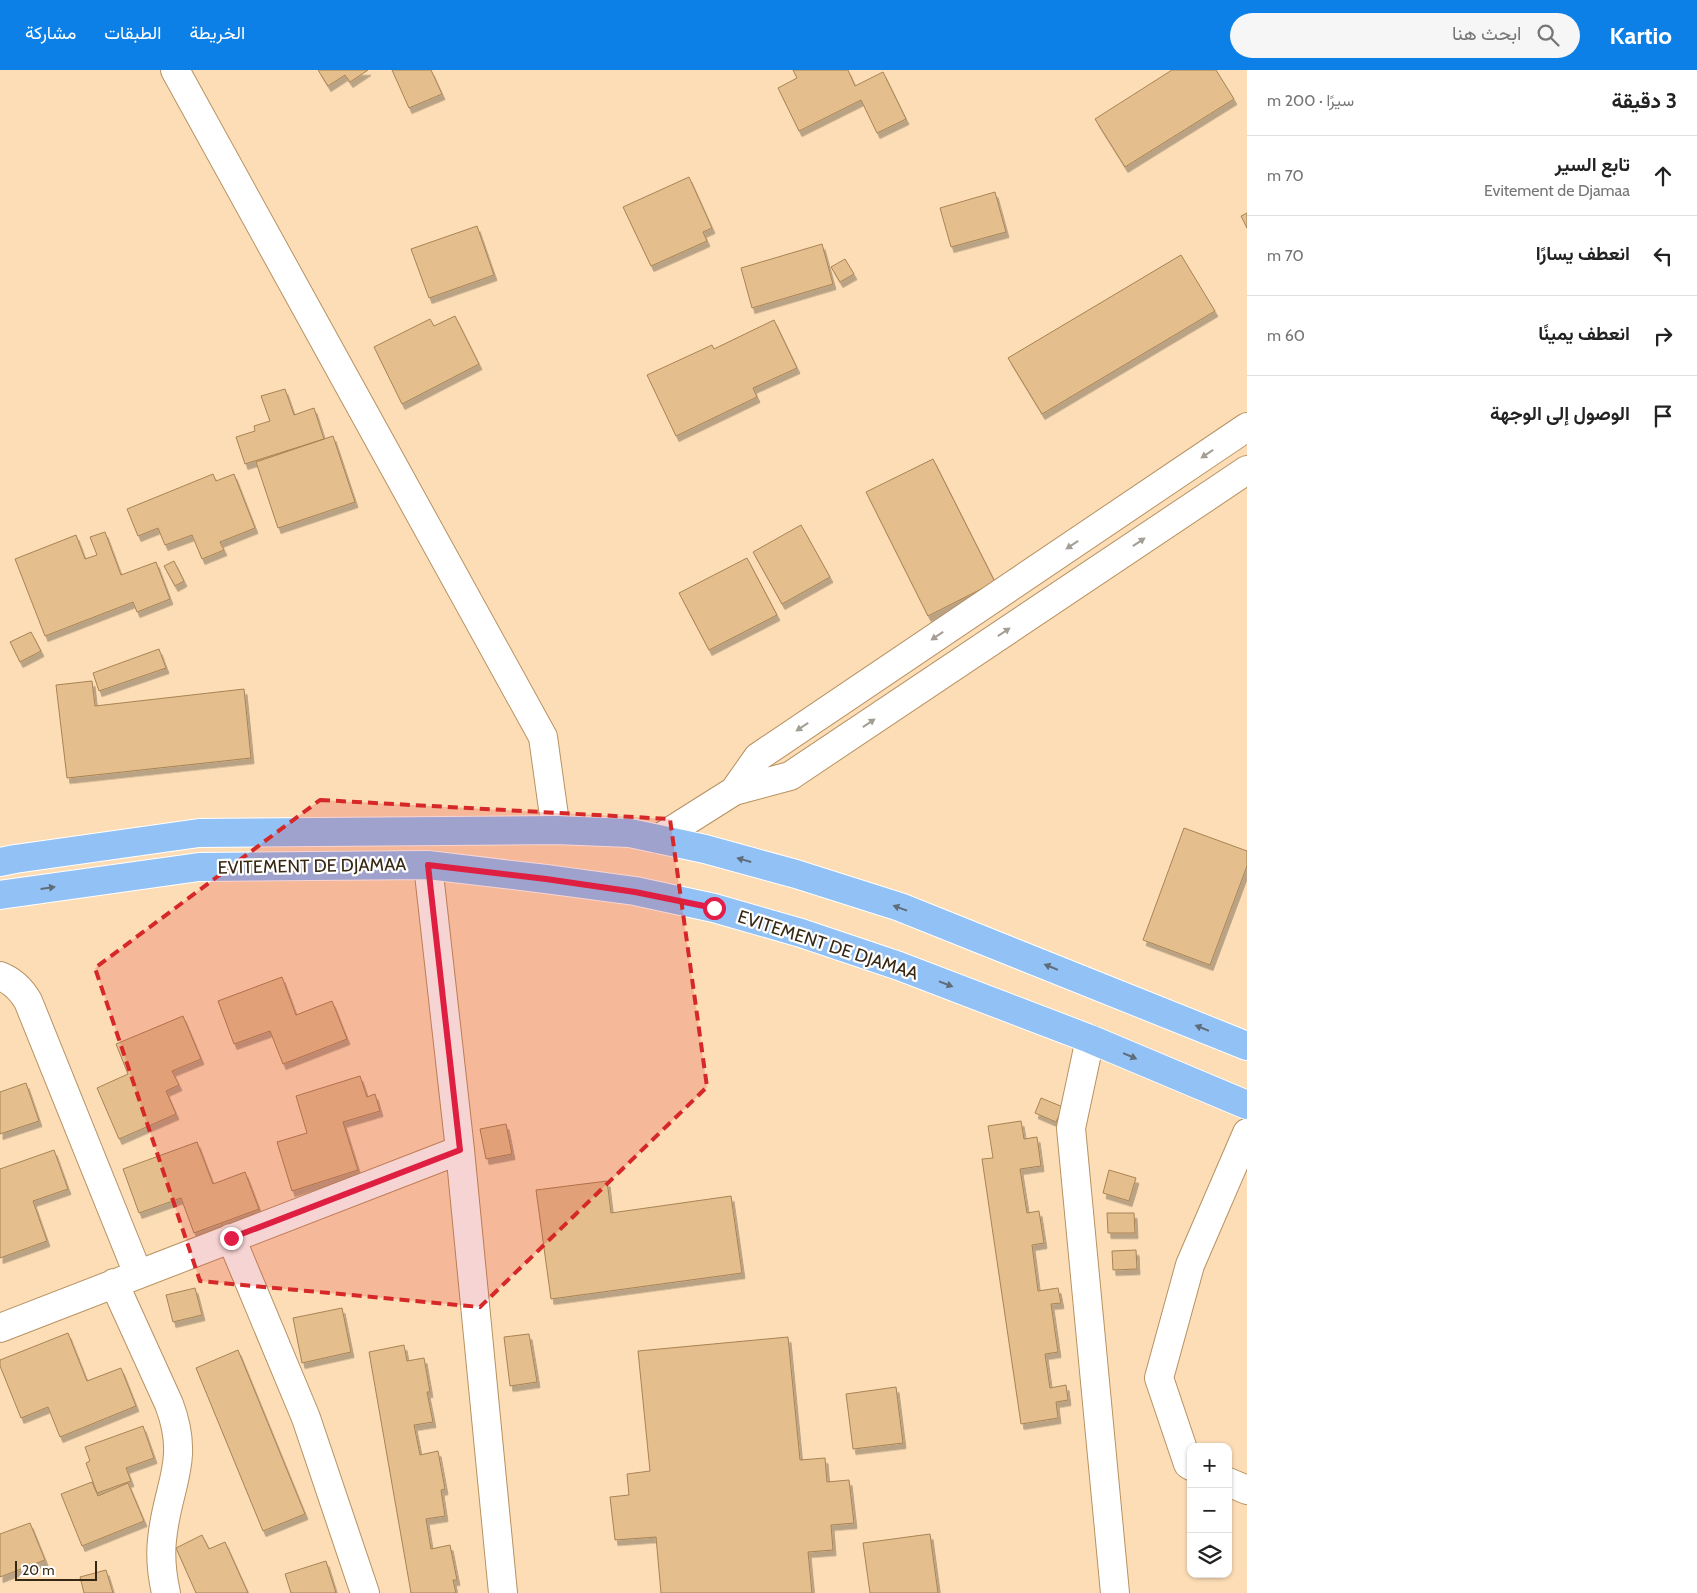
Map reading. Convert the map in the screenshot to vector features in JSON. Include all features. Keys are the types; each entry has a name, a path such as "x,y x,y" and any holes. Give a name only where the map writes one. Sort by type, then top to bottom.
{"main road":[{"path":"0,862 199,833 556,830 630,833 705,849 796,874 900,907 1247,1046"},
{"name":"EVITEMENT DE DJAMAA","path":"0,895 199,867 428,865 635,892 714,908 801,933 899,966 1090,1039 1247,1105"}],"street":[{"path":"175,70 543,737 556,830"},
{"path":"734,791 758,757 1247,427"},
{"path":"658,839 734,791 790,776 1247,470"},
{"path":"428,865 460,1150 503,1593"},
{"path":"0,976 9,979 16,985 28,1001 175,1421 179,1456 162,1538 161,1556 166,1593"},
{"path":"1090,1039 1072,1128 1115,1593"},
{"path":"1187,1461 1159,1378 1190,1265 1247,1134"},
{"path":"0,1328 460,1150"},
{"path":"231,1238 306,1418 365,1593"},
{"path":"1232,1484 1247,1490"}],"highlighted area":[{"path":"320,800 670,819 707,1087 480,1307 200,1281 95,968"}],"building":[{"path":"318,70 368,70 350,82 345,75 328,86"},
{"path":"392,70 431,70 442,94 409,108"},
{"path":"793,70 848,70 855,86 883,72 906,119 877,133 861,100 799,131 778,88 797,78"},
{"path":"1172,70 1216,70 1234,99 1125,167 1095,119"},
{"path":"689,177 712,228 703,232 707,241 651,266 623,207"},
{"path":"995,192 1006,232 951,247 940,208"},
{"path":"1247,213 1247,228 1241,216"},
{"path":"477,226 494,275 429,298 411,249"},
{"path":"822,244 833,284 752,308 741,268"},
{"path":"1181,255 1215,311 1042,414 1008,358"},
{"path":"845,259 854,274 840,282 831,267"},
{"path":"455,316 479,364 402,404 374,347 430,319 434,326"},
{"path":"774,320 797,368 753,388 757,397 676,436 647,375 712,345 714,349"},
{"path":"285,389 294,415 314,408 324,439 245,464 236,437 255,431 254,426 270,421 261,396"},
{"path":"333,436 355,502 278,528 256,462"},
{"path":"933,459 995,582 928,616 866,492"},
{"path":"213,474 216,481 234,474 255,528 220,542 224,550 202,559 192,535 165,545 158,528 138,536 127,509"},
{"path":"801,525 830,577 782,604 753,552"},
{"path":"105,532 121,575 156,562 170,599 137,612 133,602 45,636 15,559 76,535 85,559 97,555 90,537"},
{"path":"747,558 777,615 709,650 679,593"},
{"path":"174,561 184,581 175,586 164,566"},
{"path":"31,632 41,651 20,662 10,642"},
{"path":"159,649 166,668 99,691 93,673"},
{"path":"92,681 95,706 244,689 251,758 67,778 56,685"},
{"path":"1184,828 1247,851 1247,866 1210,965 1143,940"},
{"path":"282,977 296,1015 332,1001 347,1039 283,1064 270,1031 234,1044 218,1001"},
{"path":"183,1016 201,1059 172,1071 179,1085 166,1091 176,1114 119,1139 97,1088 128,1074 116,1044"},
{"path":"360,1076 367,1097 375,1094 380,1111 343,1122 358,1170 292,1191 277,1142 307,1133 296,1096"},
{"path":"26,1083 39,1121 0,1134 0,1092"},
{"path":"1041,1098 1063,1107 1056,1122 1035,1113"},
{"path":"1021,1121 1024,1139 1037,1137 1041,1166 1020,1169 1027,1213 1039,1211 1044,1243 1032,1245 1038,1291 1058,1288 1061,1303 1051,1304 1058,1352 1045,1354 1050,1388 1066,1385 1068,1400 1056,1402 1058,1418 1021,1424 982,1159 993,1158 988,1126"},
{"path":"506,1124 512,1154 486,1159 480,1129"},
{"path":"197,1142 213,1184 245,1172 259,1209 194,1233 181,1198 139,1213 123,1169"},
{"path":"54,1150 68,1189 33,1201 47,1241 0,1258 0,1169"},
{"path":"1109,1170 1136,1178 1129,1201 1103,1193"},
{"path":"607,1181 611,1213 731,1196 742,1273 551,1299 536,1190"},
{"path":"1107,1213 1134,1213 1135,1233 1108,1233"},
{"path":"1136,1250 1137,1269 1113,1270 1112,1251"},
{"path":"195,1288 202,1315 173,1322 166,1295"},
{"path":"342,1308 351,1352 302,1363 293,1318"},
{"path":"68,1333 87,1381 121,1368 136,1406 60,1437 48,1407 21,1418 0,1366 0,1360"},
{"path":"529,1334 537,1382 510,1386 504,1337"},
{"path":"788,1337 800,1460 825,1458 827,1482 849,1480 854,1523 831,1525 833,1550 808,1552 812,1593 661,1593 656,1537 615,1540 610,1497 629,1495 627,1474 650,1471 638,1351"},
{"path":"404,1345 407,1361 424,1358 430,1392 427,1392 433,1422 414,1425 420,1455 438,1451 445,1489 441,1490 445,1516 426,1519 431,1549 450,1545 457,1580 453,1580 456,1593 411,1593 369,1352"},
{"path":"238,1350 305,1514 263,1531 196,1368"},
{"path":"896,1387 903,1443 853,1449 846,1394"},
{"path":"143,1426 154,1458 126,1468 131,1481 97,1493 86,1463 90,1461 85,1447"},
{"path":"92,1482 98,1496 128,1483 144,1521 82,1546 61,1494"},
{"path":"30,1523 45,1560 0,1577 0,1534"},
{"path":"930,1534 938,1593 870,1593 863,1543"},
{"path":"202,1535 209,1549 225,1542 248,1593 196,1593 176,1548"},
{"path":"326,1561 336,1593 291,1593 285,1574"},
{"path":"106,1570 113,1593 84,1593 80,1577"}],"route":[{"path":"231,1238 460,1150 428,865 635,892 714,908"}]}
